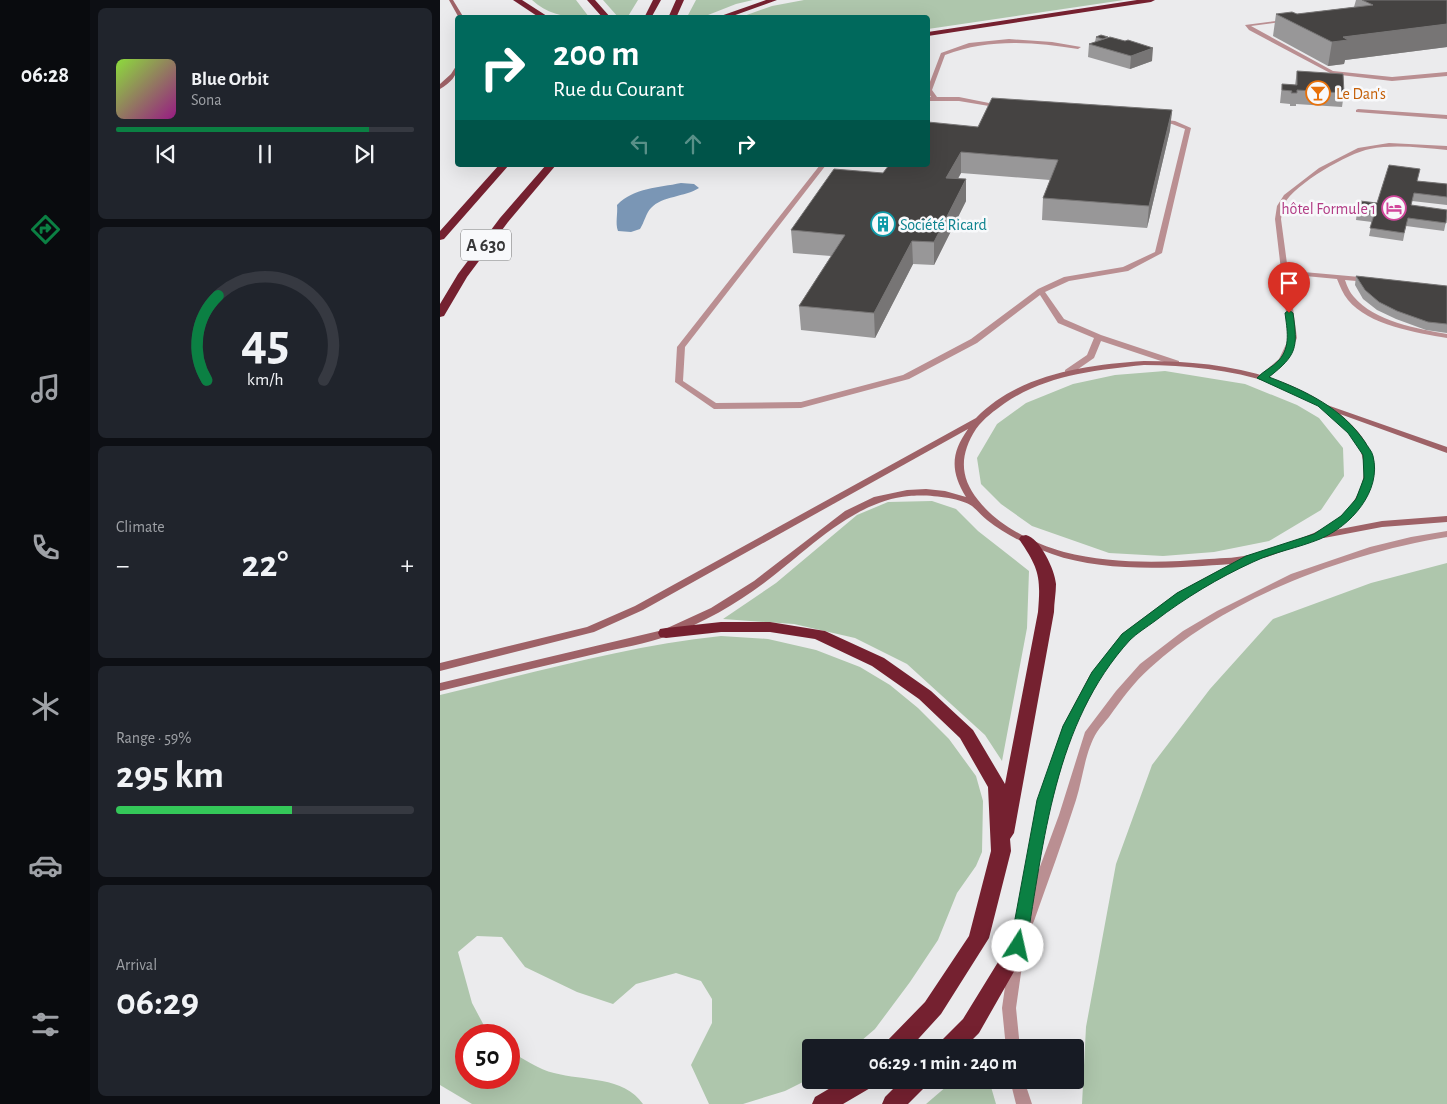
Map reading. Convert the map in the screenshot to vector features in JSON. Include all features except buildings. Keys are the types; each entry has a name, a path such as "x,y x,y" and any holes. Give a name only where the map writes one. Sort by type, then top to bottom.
{"highway":[{"path":"517,0 541,15"},
{"path":"591,0 605,15"},
{"path":"649,15 657,0"},
{"path":"673,15 680,0"},
{"path":"727,15 772,0"},
{"path":"930,34 1150,0"},
{"name":"A 630","path":"440,238 502,167"},
{"name":"A 630","path":"440,314 462,276 504,220 549,167"},
{"path":"538,182 554,167"},
{"path":"904,1039 933,1008 979,938 1001,851 1012,802 1046,612 1048,583 1040,558 1026,539"},
{"path":"666,633 721,627 770,627 819,635 878,662 925,695 967,734 997,787 1001,851"},
{"path":"959,1039 971,1026 1018,946"},
{"path":"823,1104 849,1089"},
{"path":"893,1104 908,1089"}],"main road":[{"path":"451,0 460,15"},
{"path":"440,87 455,70"},
{"path":"440,667 590,630 640,608 978,419 1001,402 1031,385 1068,372 1109,366 1176,363 1228,369 1262,378 1292,389 1322,404 1447,450"},
{"path":"1318,536 1345,518 1361,499 1369,478 1368,455 1352,431 1322,404"},
{"path":"978,419 962,445 958,460 960,477 972,502 992,520 1026,539 1058,554 1118,564 1175,566 1250,558"},
{"path":"440,687 666,633 714,610 750,587 848,513 877,499 907,493 926,492 945,494 972,502"},
{"path":"1018,946 1044,800 1069,726 1096,674 1126,636 1181,595 1250,558 1318,536 1382,524 1447,519"}],"street":[{"path":"1295,20 1248,25 1251,29 1332,72 1392,80 1447,74"},
{"path":"930,87 943,54 970,45 995,42 1051,43 1078,47"},
{"path":"931,99 959,99 1013,108"},
{"path":"1358,111 1447,117"},
{"path":"821,167 681,347 678,382 714,406 801,405 906,377 974,341 1041,291 1067,279 1124,269 1158,253 1188,128 1173,122 1153,121"},
{"path":"1262,378 1282,362 1288,354 1292,338 1278,219 1280,204 1295,187 1352,152 1370,147 1393,146 1447,148"},
{"path":"1284,272 1379,281"},
{"path":"1340,277 1352,300 1377,317 1415,331 1447,336"},
{"path":"1041,291 1061,321 1098,337 1176,363"},
{"path":"1068,372 1091,356 1098,337"},
{"path":"1011,1039 1009,1008 1018,946 1069,803 1091,732 1124,689 1157,656 1212,616 1264,590 1334,562 1366,552 1428,536 1447,534"},
{"path":"1020,1089 1024,1104"}],"green space":[{"path":"532,0 576,0 587,15 558,15"},
{"path":"603,0 638,0 629,15 616,15"},
{"path":"696,0 753,0 736,4 708,15 688,15"},
{"path":"804,0 1124,0 930,29 930,15 747,15 772,6"},
{"path":"1165,371 1245,384 1297,405 1319,418 1343,448 1344,476 1321,510 1269,541 1214,552 1163,556 1109,553 1032,526 1001,504 981,484 977,458 997,424 1026,403 1073,384 1115,375"},
{"path":"932,501 956,509 978,531 1029,571 1027,628 1002,761 985,735 907,664 855,638 794,624 723,619 776,583 857,515 888,502"},
{"path":"1447,563 1447,1104 1082,1104 1086,1027 1116,864 1152,765 1210,689 1273,619 1371,583"},
{"path":"721,636 768,639 816,650 860,667 890,685 918,708 949,739 976,776 983,801 982,852 976,866 957,893 938,940 875,1029 863,1039 802,1039 802,1082 785,1091 743,1104 709,1104 691,1065 712,1023 712,999 701,981 676,973 636,984 613,1004 577,992 525,967 502,937 477,936 458,952 472,1003 483,1024 455,1024 455,1089 520,1089 520,1057 548,1071 602,1081 625,1088 643,1104 472,1104 440,1085 440,695 615,653"},
{"path":"944,1089 992,1089 996,1104 926,1104"}],"water":[{"path":"681,183 694,184 699,188 656,204 649,210 640,229 631,232 618,231 617,205 624,199 639,191"}],"place":[{"name":"Le Dan's","path":"1318,93"},
{"name":"hôtel Formule 1","path":"1394,208"},
{"name":"Société Ricard","path":"883,224"}],"route":[{"path":"1018,946 1044,800 1069,726 1096,674 1126,636 1181,595 1250,558 1318,536 1345,518 1361,499 1369,478 1368,455 1352,431 1322,404 1292,389 1262,378 1282,362 1288,354 1292,338 1289,313"}]}
